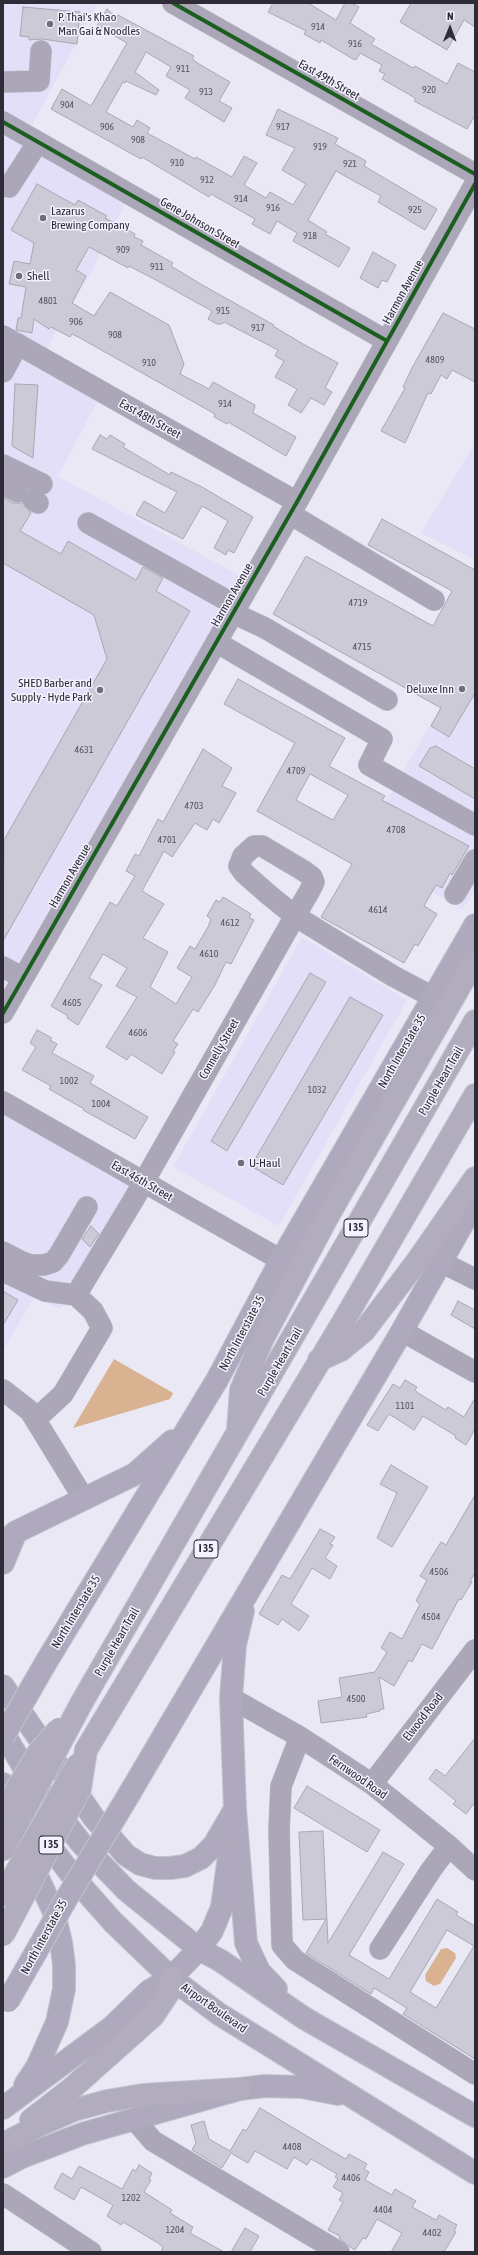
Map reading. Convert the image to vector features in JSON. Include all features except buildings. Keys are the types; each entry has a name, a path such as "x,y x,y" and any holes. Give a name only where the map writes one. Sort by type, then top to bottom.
{"highway":[{"path":"238,1436 241,1390 263,1338 328,1216 475,960"},
{"name":"Purple Heart Trail","path":"3,1850 82,1702 238,1436 475,1021"},
{"name":"I 35","path":"3,1895 90,1744 475,1095"},
{"path":"318,1361 341,1350 364,1331 415,1264 475,1178"},
{"name":"Purple Heart Trail","path":"3,1812 38,1753 82,1702"},
{"name":"I 35","path":"3,1935 80,1789 90,1744"},
{"path":"3,2143 70,2089 148,2021 169,1992 171,1978"},
{"path":"3,2143 74,2110 106,2101 143,2095 240,2089"}],"main road":[{"name":"North Interstate 35","path":"3,1737 45,1664 217,1380 281,1260 475,925"},
{"name":"North Interstate 35","path":"6,2006 68,1896 402,1330 475,1202"},
{"path":"3,1563 7,1536 135,1474 189,1425"},
{"path":"248,1591 235,1645 231,1698 235,1809 246,1943 259,1971 304,2018"},
{"path":"3,1686 94,1818 126,1855 140,1864 155,1868 170,1868 185,1866 201,1858 214,1845 235,1809"},
{"path":"3,1732 27,1773 81,1843 126,1890 199,1949 221,1961 304,2018 475,2116"},
{"name":"Airport Boulevard","path":"3,1784 74,1878 113,1922 171,1978 219,2014 475,2173"},
{"path":"11,2102 112,2027 149,1991 171,1978 199,1949 212,1931 222,1907 235,1809"},
{"path":"3,1822 23,1846 53,1910 61,1942 64,1965 64,1989 57,2022 37,2067 11,2102"},
{"path":"3,2168 22,2157 82,2134 240,2089 265,2086 302,2087 345,2095 384,2117"}],"street":[{"name":"East 49th Street","path":"173,3 475,174"},
{"path":"3,82 39,81 41,51"},
{"name":"Gene Johnson Street","path":"3,122 387,341"},
{"path":"3,186 9,187 38,142"},
{"name":"Harmon Avenue","path":"3,1013 294,508 475,184"},
{"path":"3,372 10,340"},
{"name":"East 48th Street","path":"10,340 294,508 434,600"},
{"path":"3,465 27,493"},
{"path":"88,523 387,700"},
{"path":"216,642 382,739 369,765 475,825"},
{"path":"455,894 475,860"},
{"name":"Connelly Street","path":"76,1295 144,1182 295,916 393,976 433,998"},
{"path":"3,967 23,978"},
{"name":"East 46th Street","path":"3,1102 281,1260"},
{"path":"3,1252 20,1262 31,1265 44,1265 53,1262 59,1255 87,1207"},
{"path":"441,1262 475,1279"},
{"path":"3,1271 45,1291 76,1295 93,1311 102,1328 63,1394 36,1419"},
{"path":"402,1330 475,1372"},
{"path":"3,1390 30,1411 36,1419 84,1499"},
{"name":"Elwood Road","path":"372,1784 475,1650"},
{"name":"Fernwood Road","path":"231,1698 300,1737 372,1784 449,1846 475,1870"},
{"path":"300,1737 281,1786 279,1830 282,1945 294,1960 475,2074"},
{"path":"380,1949 431,1870 449,1846"},
{"path":"134,2119 153,2141 339,2252"},
{"path":"3,2194 91,2252"}],"shaded area":[{"path":"3,3 98,3 32,125 3,111"},
{"path":"3,132 125,203 90,275 54,335 42,369 98,400 58,476 242,577 3,991"},
{"path":"475,443 475,560 421,533"},
{"path":"475,644 475,890 463,909 359,851"},
{"path":"302,937 407,1000 279,1226 173,1167"},
{"path":"3,1115 132,1188 61,1309 34,1298 3,1350"},
{"path":"114,1359 173,1393 170,1399 73,1428"},
{"path":"447,1948 455,1953 456,1958 440,1984 434,1986 426,1981 425,1975 441,1949"}],"cycle path":[{"path":"173,3 475,174"},
{"path":"3,122 387,341"},
{"path":"3,1013 297,502 475,184"}],"place":[{"name":"P. Thai's Khao Man Gai & Noodles","path":"50,24"},
{"name":"Lazarus Brewing Company","path":"43,218"},
{"name":"Shell","path":"19,276"},
{"name":"Deluxe Inn","path":"462,689"},
{"name":"SHED Barber and Supply - Hyde Park","path":"100,690"},
{"name":"U-Haul","path":"241,1163"}]}
